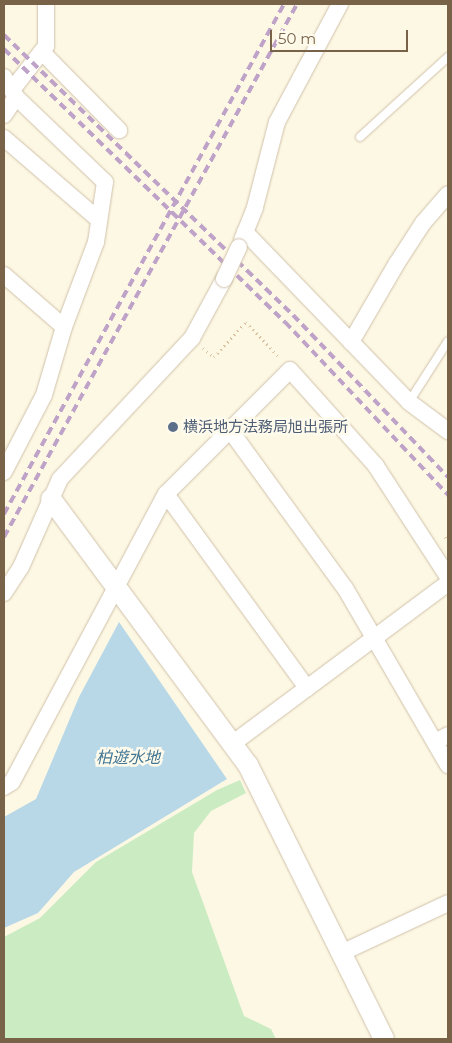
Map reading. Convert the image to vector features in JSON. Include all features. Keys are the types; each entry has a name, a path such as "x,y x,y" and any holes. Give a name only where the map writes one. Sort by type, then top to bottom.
{"street":[{"path":"4,115 11,88 46,46 46,4"},
{"path":"4,593 22,567 60,479 192,338 224,279 242,239 277,122 340,4"},
{"path":"42,52 119,130"},
{"path":"7,460 44,395 64,327 96,242 105,182 11,88"},
{"path":"4,138 98,219"},
{"path":"351,342 402,255 423,224 446,203"},
{"path":"242,239 351,342 408,402 448,431"},
{"path":"4,275 64,327"},
{"path":"4,787 12,782 166,494 290,370 376,466 448,577"},
{"path":"230,430 345,588 374,639 442,738 448,765"},
{"path":"166,494 307,688"},
{"path":"51,498 248,765 384,1039"},
{"path":"232,744 448,583"},
{"path":"342,952 448,903"}],"lane":[{"path":"360,137 448,57"},
{"path":"408,402 448,341"}],"path":[{"path":"198,344 214,357 246,322 271,349"},
{"path":"445,537 448,541"}],"green space":[{"path":"240,780 246,793 211,811 194,833 192,872 244,1016 271,1029 276,1039 4,1039 4,937 40,918 96,862 217,790"}],"water":[{"name":"柏遊水地","path":"119,622 227,779 74,872 38,913 4,928 4,817 36,799 79,697"}],"railway":[{"path":"4,514 284,4"},
{"path":"4,537 297,4"},
{"path":"4,35 293,315 448,477"},
{"path":"4,49 285,322 448,495"}],"place":[{"name":"横浜地方法務局旭出張所","path":"173,427"}]}
